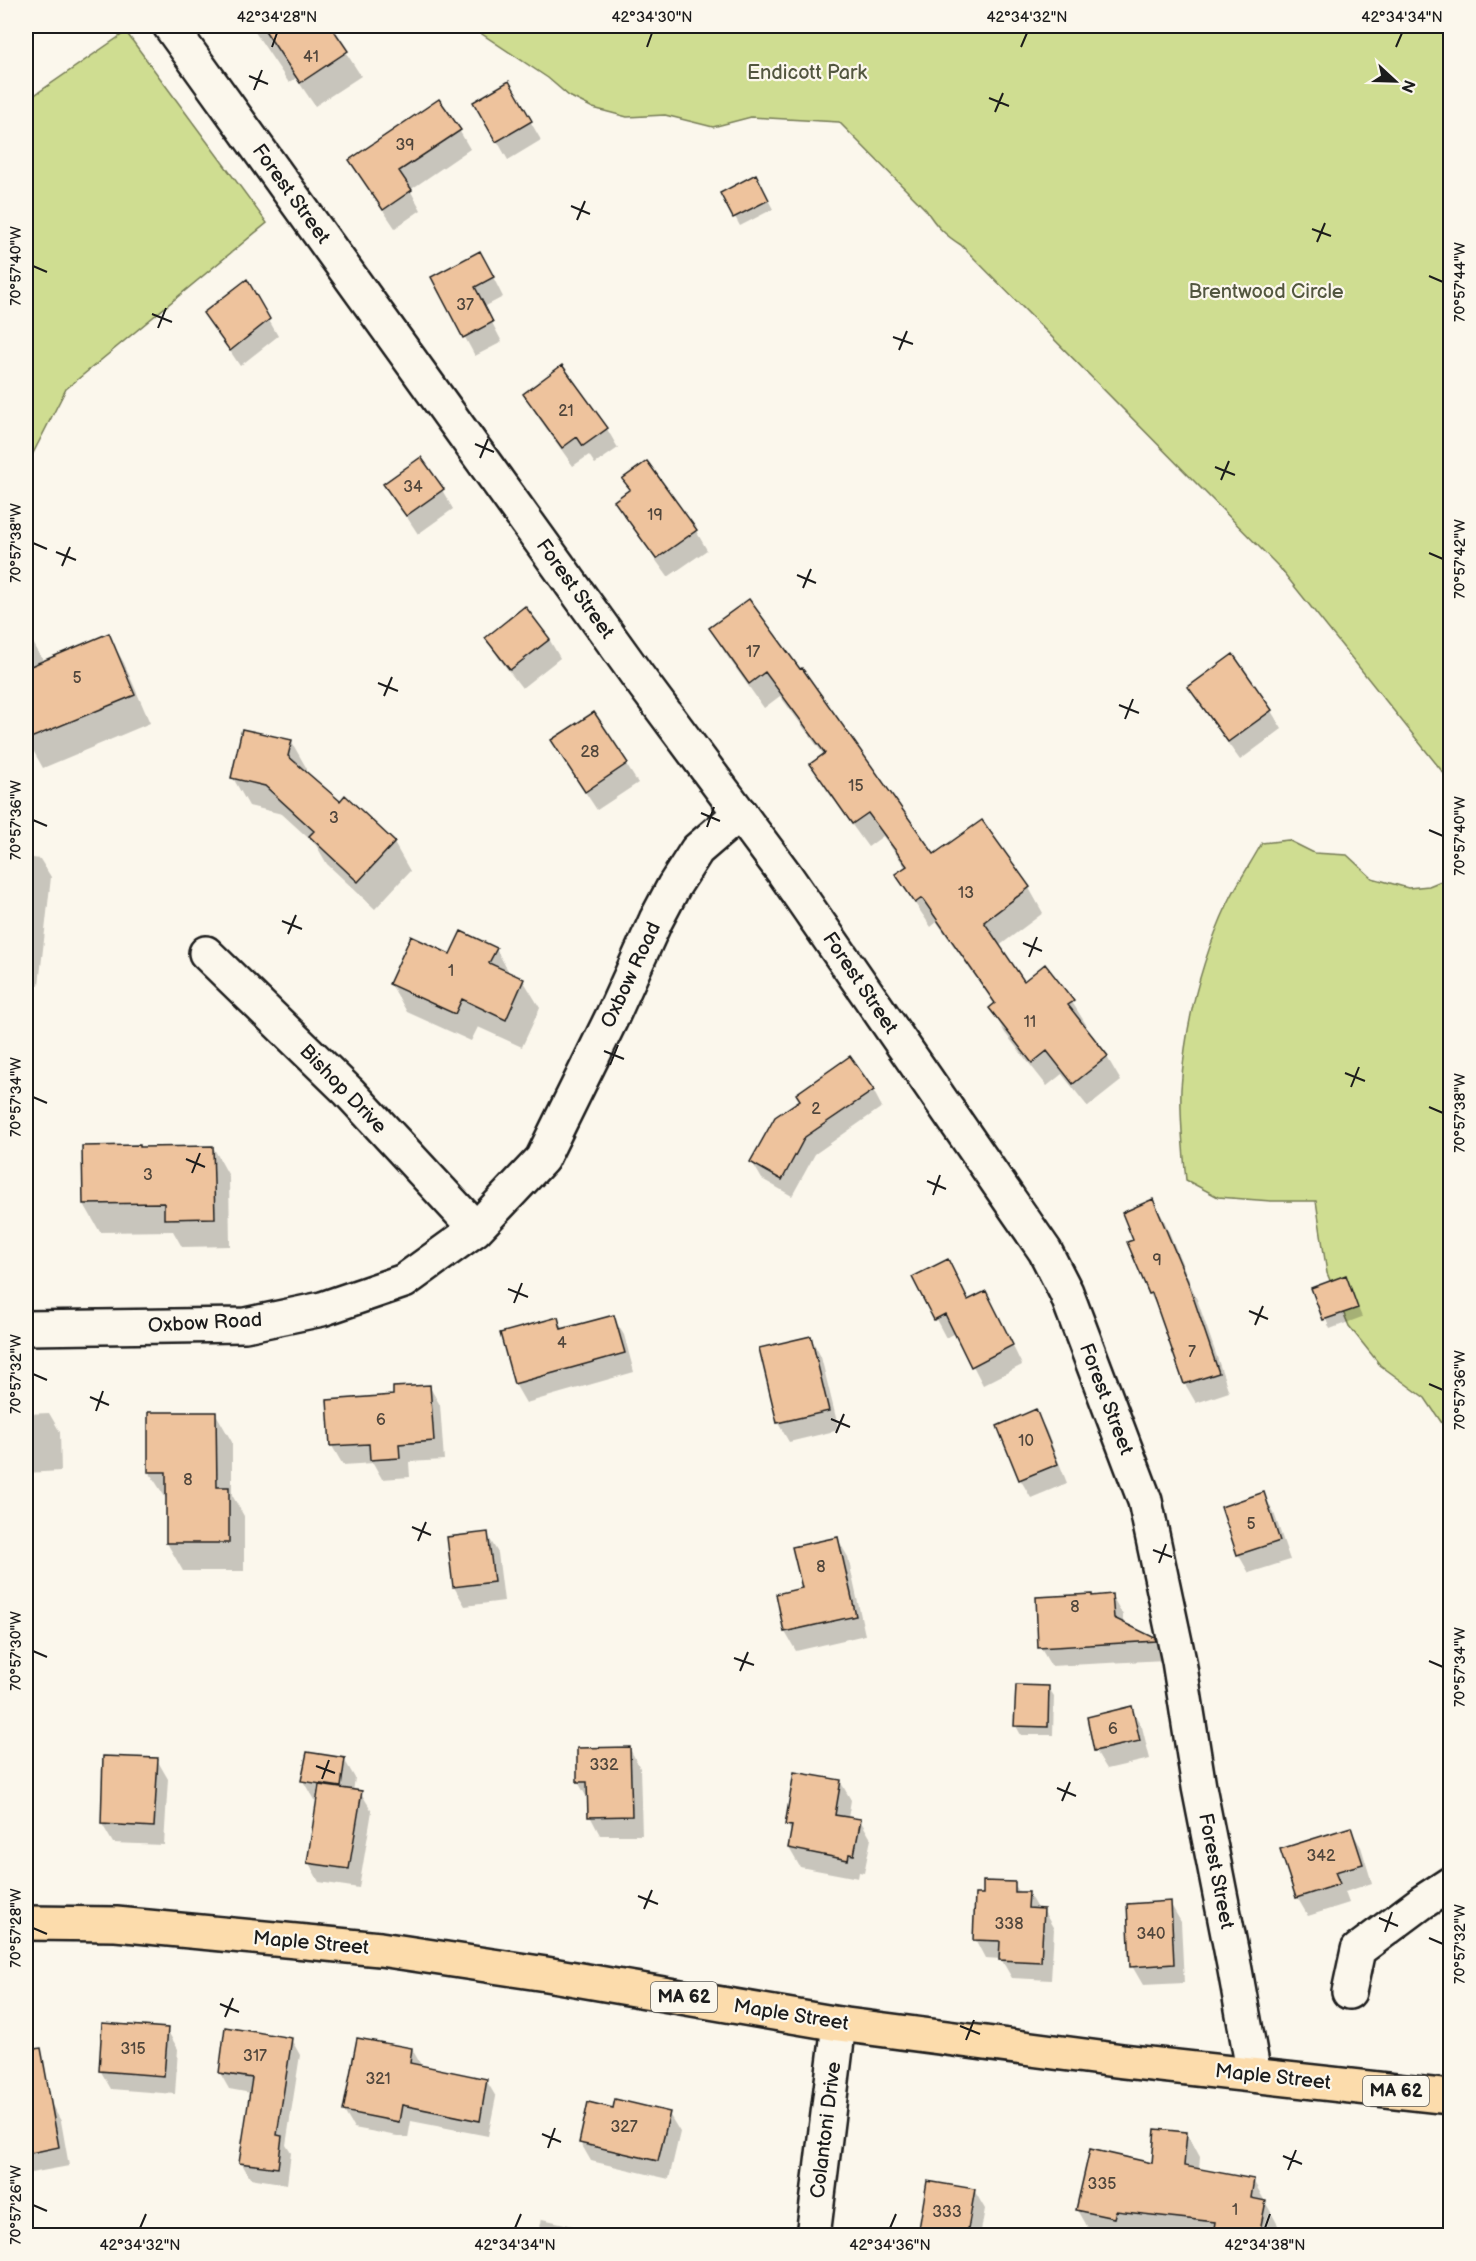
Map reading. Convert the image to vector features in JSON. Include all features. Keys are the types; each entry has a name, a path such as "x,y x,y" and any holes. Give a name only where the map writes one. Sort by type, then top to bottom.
{"main road":[{"name":"Maple Street","path":"26,1923 116,1924 380,1949 546,1974 839,2024 1123,2061 1450,2097"}],"street":[{"name":"Forest Street","path":"170,26 639,678 810,910 1045,1251 1066,1292 1146,1501 1179,1661 1199,1787 1254,2075"},
{"name":"Oxbow Road","path":"26,1328 245,1325 322,1310 404,1281 476,1229 542,1159 674,886 697,850 740,813"},
{"name":"Bishop Drive","path":"207,953 349,1092 476,1229"},
{"path":"1349,1992 1358,1950 1450,1884"},
{"name":"Colantoni Drive","path":"813,2235 839,2024"}],"green space":[{"name":"Brentwood Circle","path":"477,26 1450,26 1450,781 1279,567 961,245 941,230 926,210 839,122 751,117 713,127 665,115 627,117 593,108 569,96 548,78 479,32"},
{"path":"126,32 267,223 66,389 26,467 26,101"},
{"path":"1288,840 1314,853 1347,855 1372,878 1408,888 1429,886 1450,875 1450,1435 1425,1398 1380,1365 1349,1326 1327,1273 1316,1201 1271,1201 1218,1197 1186,1180 1181,1123 1181,1089 1186,1041 1202,970 1228,903 1262,843"}],"building":[{"path":"262,26 331,26 348,51 300,83"},
{"path":"509,81 532,121 496,142 473,102"},
{"path":"439,99 461,130 399,171 412,190 383,210 349,160"},
{"path":"756,174 769,200 733,218 720,193"},
{"path":"480,251 494,277 475,287 493,322 463,338 431,277"},
{"path":"247,279 270,319 230,351 203,313"},
{"path":"562,365 608,428 583,446 577,437 562,448 523,394"},
{"path":"421,457 444,489 406,516 383,484"},
{"path":"647,461 697,530 656,559 614,501 630,489 622,479"},
{"path":"749,599 800,669 802,668 934,854 982,820 1030,887 984,922 1024,981 1045,964 1074,1001 1068,1005 1108,1056 1073,1084 1047,1051 1032,1063 989,1008 995,1003 922,898 915,903 895,874 907,866 868,813 852,824 810,764 825,753 765,672 749,684 709,628"},
{"path":"525,606 550,639 510,670 485,638"},
{"path":"109,633 135,695 26,740 26,668"},
{"path":"1233,654 1272,710 1228,742 1188,687"},
{"path":"594,712 628,763 585,792 551,740"},
{"path":"242,729 292,740 288,756 340,801 345,795 395,842 358,882 309,836 314,831 265,786 231,778"},
{"path":"461,931 497,948 489,963 524,979 506,1020 462,999 455,1014 389,984 411,936 450,954"},
{"path":"850,1056 874,1090 805,1137 782,1180 750,1162 775,1117 800,1100 796,1094"},
{"path":"140,1145 140,1147 213,1146 215,1218 164,1219 164,1203 83,1204 82,1146"},
{"path":"1153,1199 1188,1282 1219,1373 1184,1384 1152,1293 1149,1294 1127,1242 1133,1240 1122,1213"},
{"path":"948,1259 968,1300 986,1291 1013,1345 971,1367 945,1314 934,1320 912,1277"},
{"path":"1346,1275 1358,1308 1323,1320 1311,1288"},
{"path":"614,1315 625,1353 514,1384 500,1333 558,1317 561,1329"},
{"path":"811,1336 829,1411 777,1423 759,1348"},
{"path":"430,1385 434,1441 399,1444 400,1458 370,1460 369,1444 330,1446 327,1400 393,1395 393,1387"},
{"path":"1036,1409 1058,1464 1019,1480 997,1426"},
{"path":"148,1412 216,1412 217,1487 229,1487 229,1543 166,1543 166,1472 148,1472"},
{"path":"1264,1492 1280,1541 1237,1555 1221,1507"},
{"path":"488,1532 494,1582 453,1587 447,1537"},
{"path":"838,1537 856,1616 784,1632 776,1594 802,1588 792,1547"},
{"path":"1092,1594 1092,1596 1112,1594 1114,1618 1155,1638 1156,1641 1038,1648 1036,1597"},
{"path":"1016,1685 1049,1686 1048,1727 1014,1726"},
{"path":"1132,1706 1140,1741 1094,1751 1087,1717"},
{"path":"630,1747 632,1816 588,1817 587,1782 577,1782 577,1748"},
{"path":"307,1752 345,1758 341,1787 301,1781"},
{"path":"103,1756 158,1758 154,1827 101,1824"},
{"path":"794,1772 841,1780 835,1815 861,1819 854,1855 849,1854 848,1860 788,1848 792,1826 785,1825"},
{"path":"319,1785 362,1791 349,1869 307,1863"},
{"path":"1351,1827 1363,1864 1335,1872 1340,1884 1296,1898 1280,1849"},
{"path":"983,1881 1015,1882 1015,1892 1029,1892 1028,1908 1044,1909 1041,1962 999,1960 1000,1941 973,1940 975,1894 983,1894"},
{"path":"1171,1901 1174,1964 1130,1967 1127,1904"},
{"path":"102,2023 168,2028 164,2076 99,2071"},
{"path":"225,2027 292,2038 277,2135 282,2136 278,2168 239,2163 252,2078 219,2073"},
{"path":"357,2038 412,2048 410,2063 487,2079 480,2121 402,2105 399,2122 343,2111"},
{"path":"41,2048 59,2147 26,2154 26,2050"},
{"path":"615,2099 670,2112 658,2161 579,2143 588,2102 613,2108"},
{"path":"1155,2129 1187,2132 1184,2166 1254,2179 1251,2198 1266,2201 1259,2235 1213,2235 1215,2222 1116,2211 1114,2218 1076,2210 1090,2149 1152,2163"},
{"path":"927,2181 975,2189 967,2235 918,2235"}],"park label":[{"name":"Endicott Park","path":"807,73"}]}
